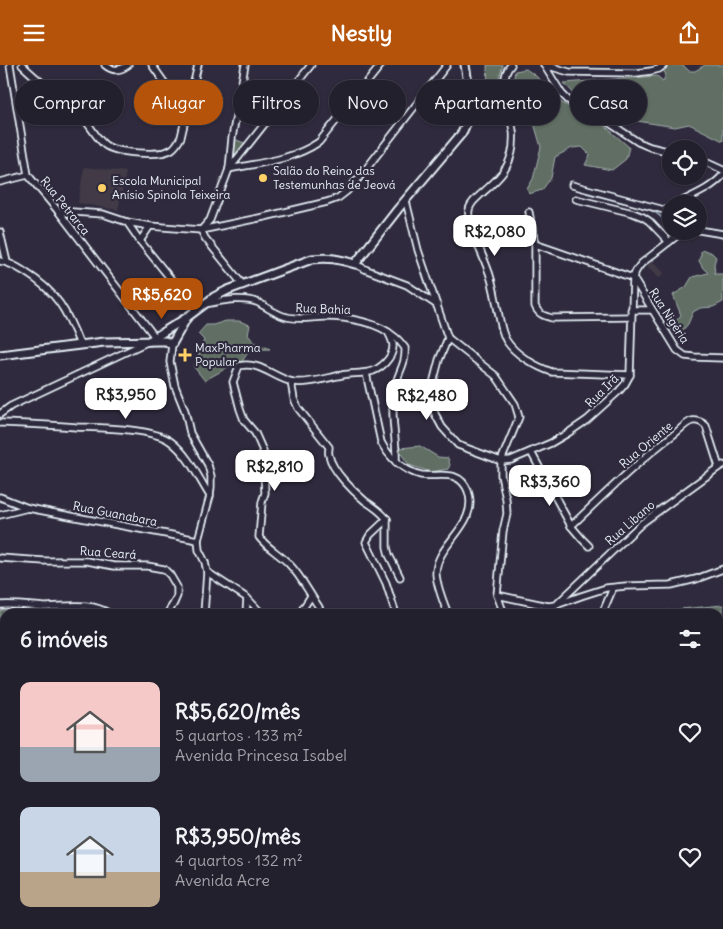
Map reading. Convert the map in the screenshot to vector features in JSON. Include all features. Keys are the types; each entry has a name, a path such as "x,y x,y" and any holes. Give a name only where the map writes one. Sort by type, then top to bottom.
{"street":[{"name":"Rua Petrarca","path":"10,65 28,175 58,211 154,339"},
{"path":"22,65 81,117 105,144 116,150 144,153 164,152 172,149 177,144 181,137 184,125"},
{"path":"105,65 117,70 128,65"},
{"path":"152,65 163,80"},
{"path":"194,80 198,65"},
{"path":"201,230 210,220 229,169 232,138 245,65"},
{"path":"229,169 311,65"},
{"path":"229,169 281,158 309,149 319,142 381,65"},
{"path":"58,211 103,214 150,227 201,230 273,215 338,198 359,178 446,65"},
{"path":"355,264 462,133 467,124 469,96 465,65"},
{"path":"510,65 506,73 504,93 513,130 511,158 501,176 471,205 468,212 471,226 492,279 506,340 528,361 552,372 630,375"},
{"path":"544,65 569,72 636,73 659,69 664,65"},
{"path":"544,65 562,94 568,100 599,116 638,142 662,150"},
{"path":"707,163 723,170"},
{"path":"0,182 28,175"},
{"path":"695,195 717,183 723,175"},
{"path":"572,185 662,209"},
{"path":"576,199 643,217 669,242"},
{"path":"406,201 418,250 448,338 496,376 515,404 519,417 501,461 501,475 507,513 498,595 502,609"},
{"path":"529,212 535,244 535,305 540,314 552,319 631,317"},
{"path":"127,222 196,310"},
{"path":"140,241 150,227"},
{"path":"201,230 205,238 243,285"},
{"path":"707,231 723,233"},
{"path":"0,232 7,262"},
{"path":"535,244 633,278 637,268 672,240"},
{"path":"0,413 11,406 154,339 184,321 203,304 220,294 312,259 326,257 355,264 407,285 437,305"},
{"path":"0,261 7,262 30,276 56,297 70,320 80,345"},
{"name":"Rua Irã","path":"501,461 511,460 552,443 587,420 625,384 630,375 633,278"},
{"name":"Rua Nigéria","path":"633,278 678,350 684,355 694,357 723,358"},
{"name":"Rua Bahia","path":"203,304 245,300 257,302 286,317 297,319 347,318 388,331 406,348 406,358 396,383 393,409 394,436 397,451 396,462"},
{"path":"631,309 652,310"},
{"path":"184,321 172,344 170,362 175,386 185,411 190,433 208,465 211,476 210,497 198,540 199,550 205,562 207,573 204,609"},
{"path":"320,609 290,565 259,537 262,502 265,493 263,451 256,433 244,420 233,382 239,366 246,364 256,366 291,381 305,382 345,374 366,373 381,366 392,353 393,345 388,331"},
{"path":"448,338 439,359 431,391 435,414 442,427 458,445 501,461"},
{"path":"0,355 104,342 154,339 172,344"},
{"path":"366,373 381,442 385,450 396,462 412,472 420,475 453,476 462,482 468,490 470,502 468,513 464,523 442,555 436,573 446,609"},
{"path":"291,381 294,399 298,408 329,447 329,455 339,474 363,499 387,519 387,547 400,577"},
{"name":"Rua Oriente","path":"571,526 625,475 690,422 702,422 706,426 721,466"},
{"path":"0,423 111,429 150,433 163,437 176,447 191,465 210,497"},
{"path":"531,452 571,526 590,546"},
{"name":"Rua Libano","path":"556,605 642,523 721,466"},
{"path":"0,497 28,508"},
{"path":"0,515 28,508"},
{"name":"Rua Guanabara","path":"28,508 198,540"},
{"path":"387,519 370,535 366,542 386,583 394,609"},
{"name":"Rua Ceará","path":"0,558 87,561 114,566 147,566 164,569 177,587 177,596 171,609"},
{"path":"498,595 548,606 556,605 588,593 613,588 671,585 696,579 723,569"},
{"path":"207,573 246,598 257,609"},
{"path":"604,609 613,588"},
{"path":"303,609 311,596"},
{"path":"246,598 246,609"},
{"path":"0,605 43,607 82,605 100,609"}],"shaded area":[{"name":"Escola Municipal Anísio Spinola Teixeira","path":"84,167 126,172 118,210 78,203"},
{"path":"652,261 664,273 659,278 647,267"}],"green space":[{"path":"487,65 503,65 499,80 488,80"},
{"path":"669,65 683,65 689,71 695,71 705,65 723,65 723,141 689,124 675,127 647,123 647,80 604,80 657,76 663,81 666,75 663,70"},
{"path":"526,69 540,80 514,80 515,71"},
{"path":"564,83 570,83 570,89"},
{"path":"560,101 570,107 570,125 603,125 629,147 626,159 612,170 585,165 590,155 582,147 572,148 555,157 551,178 542,190 529,194 527,189 533,179 541,147 535,125 560,125"},
{"path":"234,139 247,144 235,155 233,150"},
{"path":"704,250 716,257 714,264 715,274 723,274 723,302 713,307 700,308 693,312 688,324 677,337 670,328 681,315 673,295 686,287 692,277 708,273 699,261 701,251"},
{"path":"226,321 239,321 250,325 248,335 254,342 270,349 250,352 242,362 232,365 205,381 194,367 204,340 198,334 206,325"},
{"path":"420,446 438,457 448,458 450,465 448,469 431,472 409,465 400,452 400,448"},
{"path":"723,605 723,609 681,609"}],"waterway":[{"path":"587,193 648,209 662,218"}],"place":[{"name":"Salão do Reino das Testemunhas de Jeová","path":"263,178"},
{"name":"Escola Municipal Anísio Spinola Teixeira","path":"102,188"},
{"name":"MaxPharma Popular","path":"185,355"}]}
